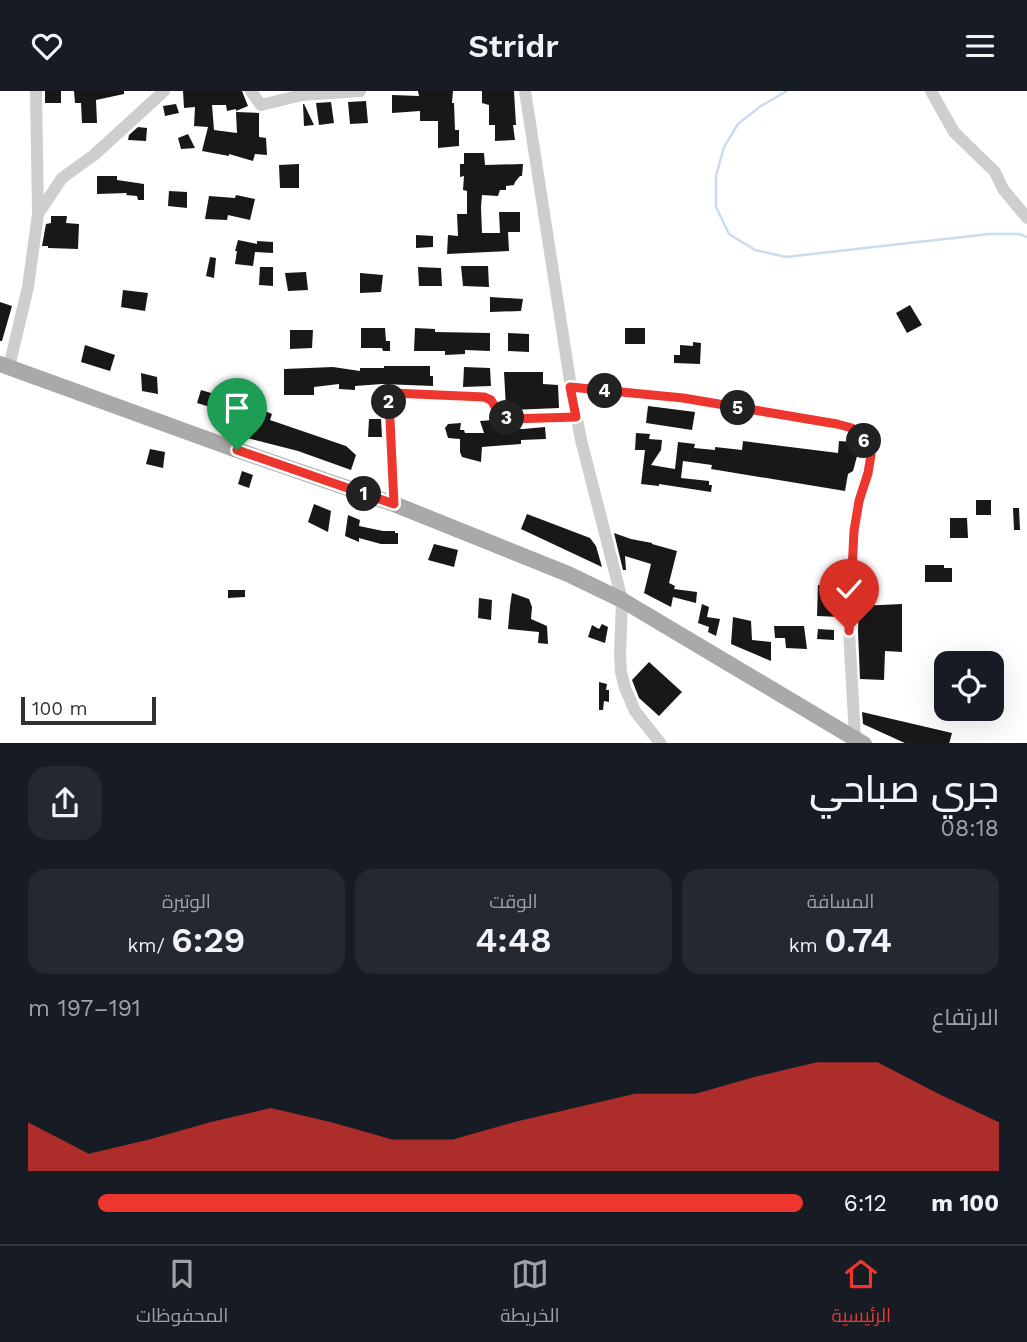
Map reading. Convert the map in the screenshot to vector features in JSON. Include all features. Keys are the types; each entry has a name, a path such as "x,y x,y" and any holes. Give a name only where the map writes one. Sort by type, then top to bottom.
{"main road":[{"path":"4,365 394,504 568,574 622,600 860,741"}],"street":[{"path":"4,365 28,287 38,214 36,91"},
{"path":"38,214 62,178 94,155 164,91"},
{"path":"251,91 261,105 302,95 360,91"},
{"path":"525,91 570,387 622,600 620,655 625,688 635,711 660,743"},
{"path":"931,91 954,132 995,172 1003,190 1027,218"},
{"path":"570,387 683,398 837,424 852,428 869,447 871,455 868,473 859,501 854,531 849,631 860,741"},
{"path":"394,504 389,399 393,393 484,397 491,400 500,415 509,419 576,417"}],"building":[{"path":"45,91 61,91 61,103 45,103"},
{"path":"74,91 124,91 124,94 96,100 97,123 82,123 81,103 75,103"},
{"path":"183,91 242,91 248,106 227,111 226,105 212,105 214,130 237,133 236,112 259,113 259,137 266,138 267,155 255,154 253,161 229,154 202,151 208,127 194,126 195,107 184,108"},
{"path":"418,91 453,91 452,103 455,130 459,130 459,146 438,148 438,121 420,121 420,111 392,113 392,95 419,96"},
{"path":"482,91 514,91 515,140 495,141 495,125 489,125 489,105 482,103"},
{"path":"366,101 368,123 350,124 348,102"},
{"path":"331,102 334,123 319,125 316,103"},
{"path":"176,104 179,113 165,116 163,106"},
{"path":"304,104 314,125 304,126"},
{"path":"138,127 147,128 146,141 128,140 129,135"},
{"path":"188,134 195,148 181,149 178,138"},
{"path":"464,153 484,153 485,165 523,164 522,176 514,185 500,190 498,196 482,195 482,233 500,233 499,212 520,212 520,232 508,232 509,251 447,254 448,235 458,236 457,214 467,214 467,191 463,190 464,176 460,177 460,164 464,164"},
{"path":"299,164 299,188 280,188 279,165"},
{"path":"97,176 117,176 117,180 144,184 144,200 138,200 137,196 126,195 127,193 97,194"},
{"path":"169,191 187,192 187,208 168,206"},
{"path":"236,195 255,199 250,220 228,215 227,220 205,219 209,196 235,198"},
{"path":"51,216 67,216 66,223 79,224 78,249 42,246 46,224 51,223"},
{"path":"416,235 433,236 433,247 416,248"},
{"path":"238,240 257,244 257,241 273,242 273,253 255,252 253,266 235,264"},
{"path":"210,257 216,258 214,278 206,276"},
{"path":"461,266 488,266 489,287 463,286"},
{"path":"260,267 273,267 273,286 259,285"},
{"path":"418,267 441,268 442,286 419,286"},
{"path":"306,272 308,290 288,291 285,273"},
{"path":"360,273 383,275 381,292 360,293"},
{"path":"123,290 148,293 145,311 121,307"},
{"path":"490,297 523,299 521,311 490,312"},
{"path":"0,302 12,306 2,341 0,341"},
{"path":"910,305 922,325 907,333 896,313"},
{"path":"361,328 385,328 386,341 390,341 390,351 383,351 382,348 361,348"},
{"path":"415,328 435,329 435,332 490,333 490,351 465,350 465,354 445,355 445,351 414,351"},
{"path":"625,328 645,328 645,344 625,344"},
{"path":"290,330 313,330 312,348 290,349"},
{"path":"508,333 529,334 529,352 508,351"},
{"path":"693,342 701,343 700,364 674,363 674,355 680,355 680,345 693,346"},
{"path":"85,345 115,355 110,371 81,362"},
{"path":"430,366 433,386 382,384 355,386 355,390 339,389 339,384 314,387 314,395 284,395 284,369 333,367 360,371 360,368"},
{"path":"464,367 490,368 491,386 463,387"},
{"path":"504,372 543,372 543,384 558,385 559,408 506,408"},
{"path":"141,373 157,377 158,394 142,391"},
{"path":"201,390 235,404 237,399 248,402 272,414 270,420 346,446 356,455 351,470 298,451 243,437 250,415 236,411 231,428 217,424 220,410 197,403"},
{"path":"648,406 695,412 692,430 646,423"},
{"path":"369,419 381,419 382,437 368,437"},
{"path":"493,420 500,424 500,427 545,427 546,439 521,440 521,444 482,447 481,462 462,457 460,439 448,438 445,428 448,424 461,423 460,430 465,433 484,433 480,421"},
{"path":"636,433 650,434 649,439 662,440 661,450 651,465 675,469 678,442 695,444 694,448 742,450 743,441 838,453 839,441 852,442 852,449 859,449 853,471 848,474 845,491 711,469 712,465 683,461 681,478 709,481 709,485 712,485 711,492 641,484 645,450 635,450"},
{"path":"150,449 165,452 163,468 146,464"},
{"path":"242,471 253,475 249,488 238,484"},
{"path":"976,500 991,500 991,515 976,515"},
{"path":"314,504 331,511 328,532 308,522"},
{"path":"1013,508 1019,508 1020,530 1014,530"},
{"path":"527,514 590,538 596,546 602,567 521,529"},
{"path":"348,515 360,520 359,526 395,531 398,533 398,544 381,544 359,538 359,542 345,536"},
{"path":"950,518 967,518 968,538 950,538"},
{"path":"614,533 677,551 669,583 675,586 674,589 697,592 696,603 673,597 671,607 644,593 651,564 625,556 626,570 623,570"},
{"path":"434,544 458,550 454,567 428,560"},
{"path":"925,565 952,568 952,582 925,582"},
{"path":"830,576 843,577 841,617 817,616 818,585 829,586"},
{"path":"228,590 245,590 245,597 228,598"},
{"path":"512,593 529,599 532,607 531,619 547,626 548,644 538,643 539,632 508,629"},
{"path":"479,598 492,600 491,620 478,618"},
{"path":"702,604 709,607 707,617 720,619 716,636 708,632 709,627 698,623"},
{"path":"902,604 902,652 885,651 884,680 860,679 859,606"},
{"path":"733,617 751,621 752,640 771,642 771,661 731,644"},
{"path":"602,624 608,627 605,643 588,637 592,625 599,629"},
{"path":"774,626 804,626 807,649 786,648 785,638 775,638"},
{"path":"818,629 834,630 834,640 817,639"},
{"path":"649,662 682,692 659,716 639,698 632,680"},
{"path":"599,682 607,684 606,690 609,690 609,702 604,701 603,710 599,710"},
{"path":"862,712 952,733 949,743 905,743 863,724"}],"waterway":[{"path":"787,91 738,124 724,147 716,176 716,207 729,234 755,250 786,257 989,234 1019,234 1027,237"}],"route":[{"path":"237,450 394,504 389,399 393,393 484,397 491,400 500,415 509,419 576,417 570,387 683,398 852,428 869,447 871,455 854,531 849,631"}]}
